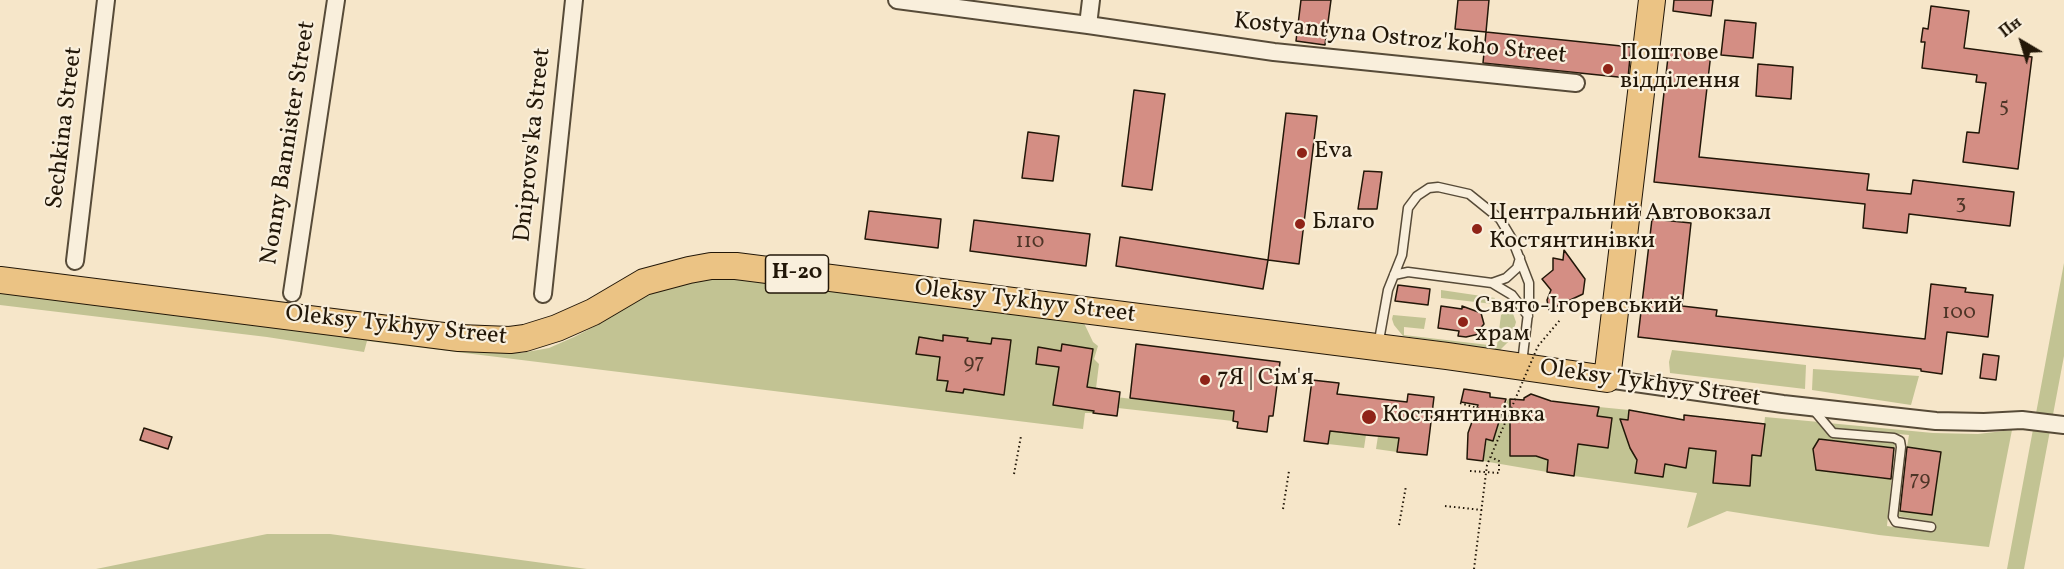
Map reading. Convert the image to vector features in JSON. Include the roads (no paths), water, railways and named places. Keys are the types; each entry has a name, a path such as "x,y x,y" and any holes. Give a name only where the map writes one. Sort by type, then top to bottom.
{"main road":[{"path":"1607,379 1652,0"},
{"name":"Oleksy Tykhyy Street","path":"0,280 459,338 510,340 525,339 557,328 592,312 644,282 711,266 736,266 1378,347 1607,379"}],"street":[{"name":"Sechkina Street","path":"75,261 106,0"},
{"name":"Nonny Bannister Street","path":"292,293 336,0"},
{"name":"Dniprovs'ka Street","path":"543,294 574,0"},
{"name":"Kostyantyna Ostroz'koho Street","path":"897,0 1274,52 1576,83"},
{"path":"1088,25 1091,0"},
{"name":"Oleksy Tykhyy Street","path":"1607,379 1811,407 1953,422 2022,420 2064,425"}],"lane":[{"path":"1378,347 1388,290 1400,262 1408,208 1417,196 1429,188 1438,187 1470,194 1485,205 1500,219 1520,258 1529,283 1522,367"},
{"path":"1492,283 1506,278 1517,268 1520,258"},
{"path":"1394,275 1408,272 1492,283 1512,295 1528,316"},
{"path":"1811,407 1833,433 1894,438 1900,441 1893,517 1896,522 1931,526"}],"place":[{"name":"Поштове відділення","path":"1608,69"},
{"name":"Eva","path":"1302,153"},
{"name":"Благо","path":"1300,224"},
{"name":"Центральний Автовокзал Костянтинівки","path":"1477,229"},
{"name":"Свято-Ігоревський храм","path":"1463,322"},
{"name":"7Я | Сім'я","path":"1205,380"},
{"name":"Костянтинівка","path":"1369,417"}]}
